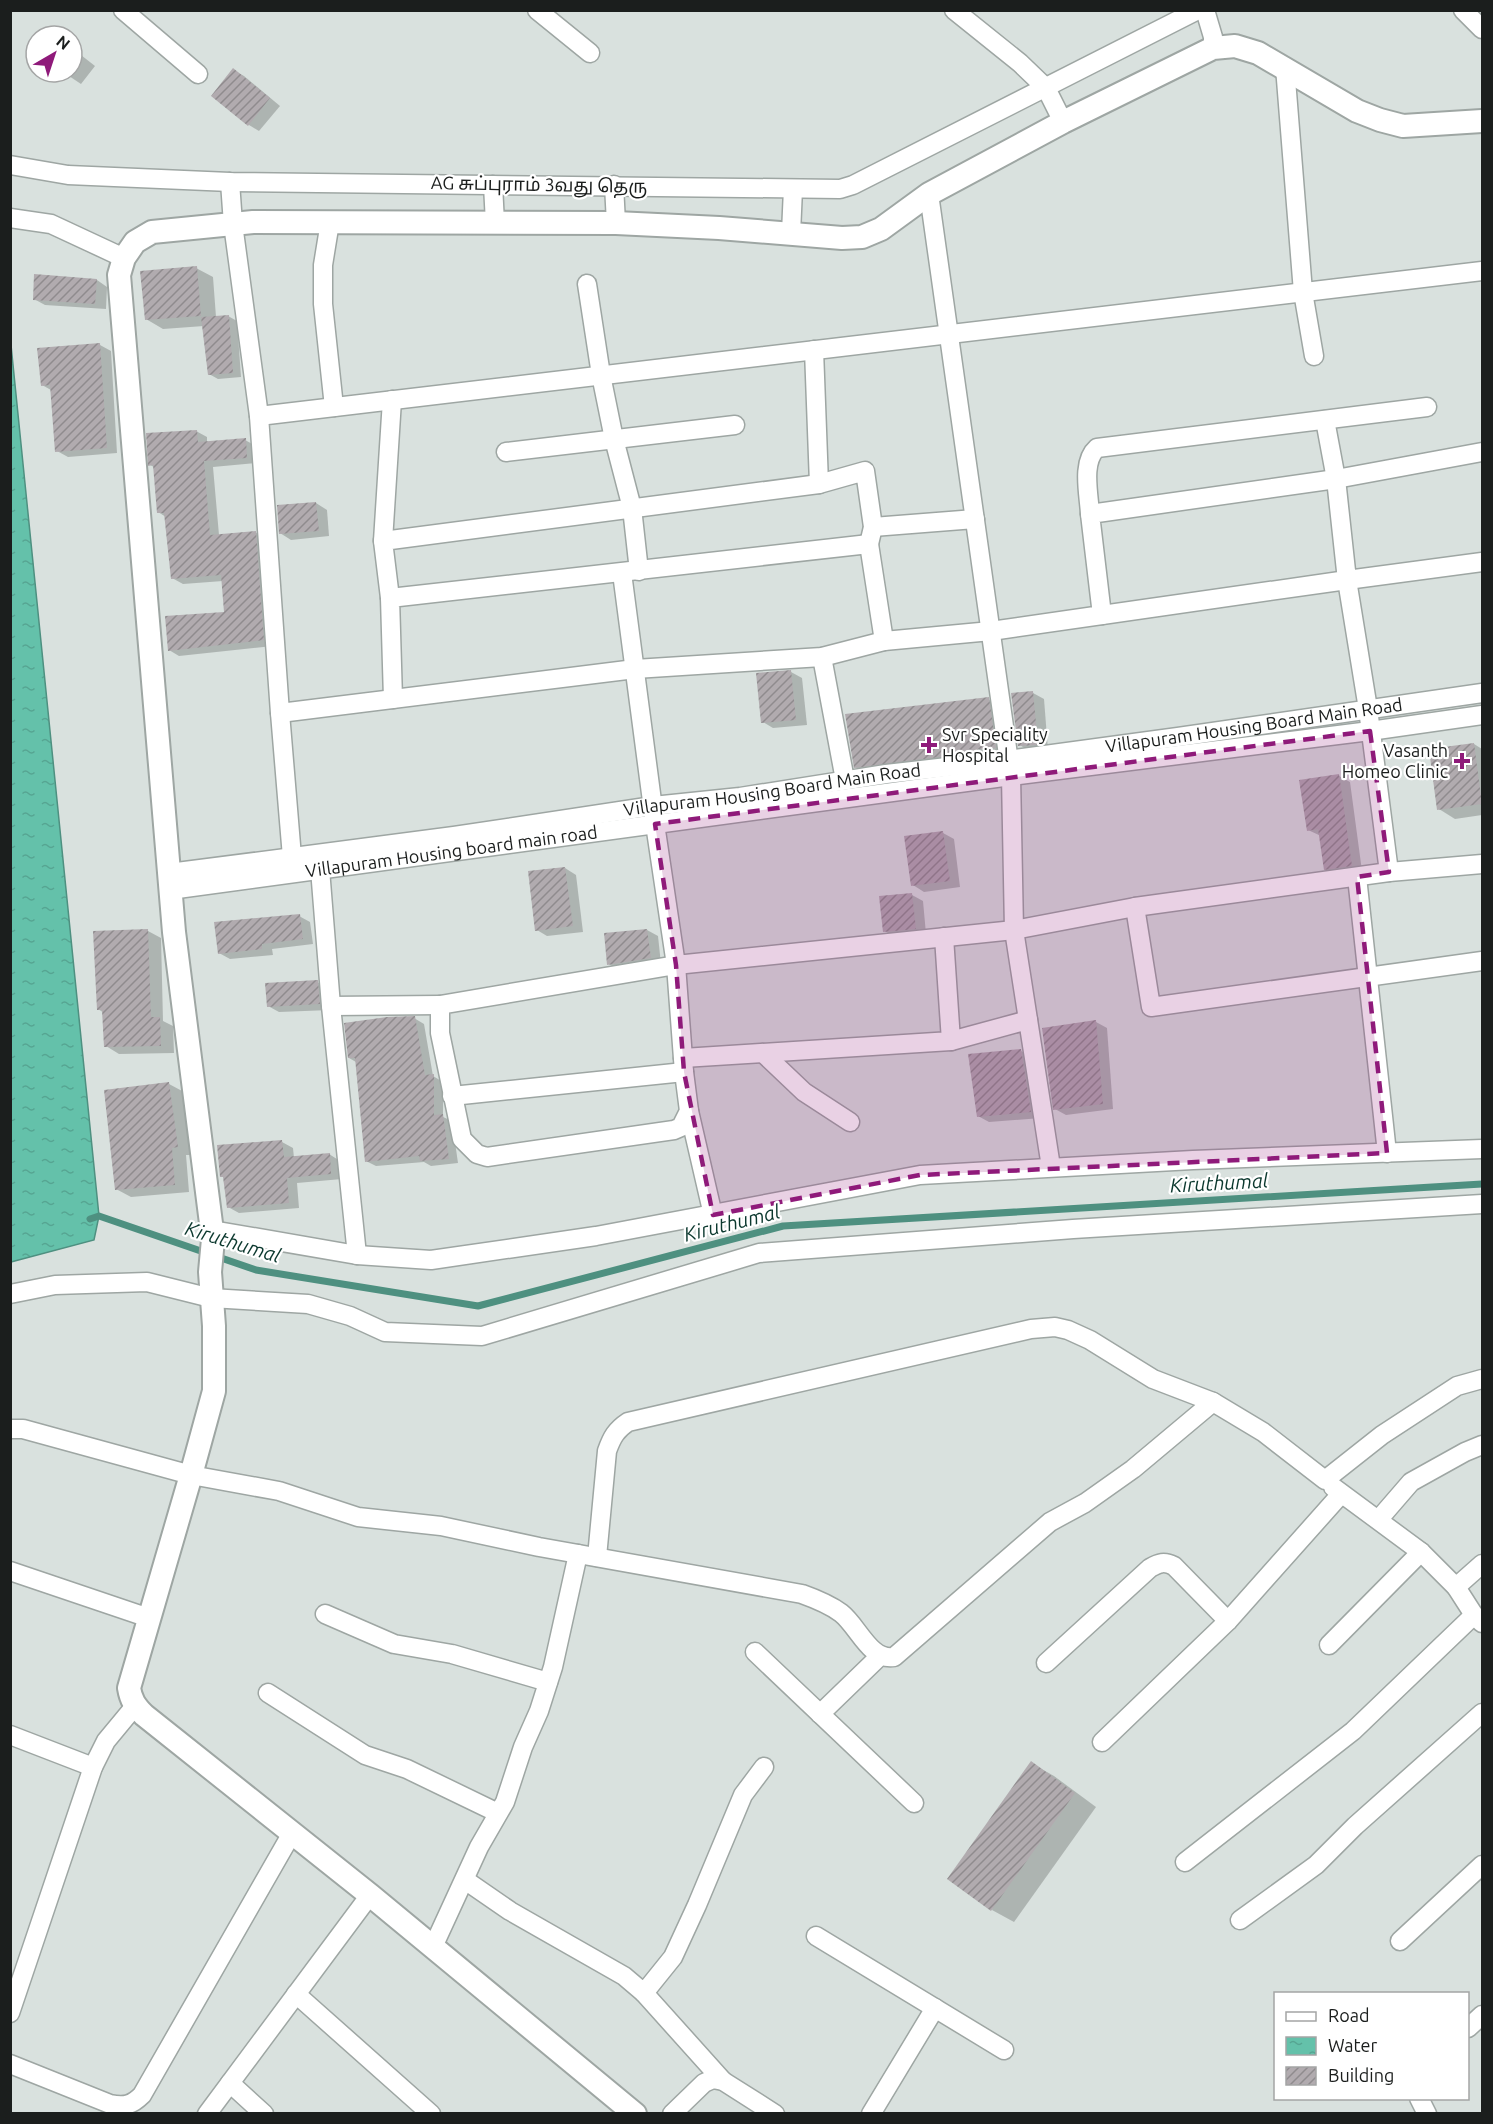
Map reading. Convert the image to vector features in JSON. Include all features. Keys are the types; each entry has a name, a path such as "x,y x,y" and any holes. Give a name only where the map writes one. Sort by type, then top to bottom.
{"street":[{"path":"123,10 198,74"},
{"path":"537,10 590,53"},
{"path":"954,10 1020,63 1048,92 1060,117"},
{"path":"1463,10 1482,29"},
{"path":"1203,12 1213,42"},
{"name":"AG சுப்புராம் 3வது தெரு","path":"10,165 68,175 493,202 615,202 792,209 853,185 1048,92 1203,12"},
{"path":"634,2114 370,1895 144,1715 135,1706 129,1688 214,1391 214,1326 210,1272 213,1234 169,881 119,274 124,258 135,242 152,232 232,217 254,222 330,222 493,202 615,202 792,209 842,238 862,237 881,229 929,194 1060,117 1213,42 1258,53 1357,111 1380,120 1403,126 1482,121"},
{"path":"1285,67 1303,292 1314,356"},
{"path":"230,187 259,416 292,857 320,869 331,1006 357,1255"},
{"path":"929,194 1010,768 1014,930 1051,1167"},
{"path":"10,218 51,224 124,258"},
{"path":"330,222 323,265 323,304 333,407"},
{"path":"259,416 1482,271"},
{"path":"587,284 601,375 614,439 632,508 630,572 635,669 676,965 683,1065 689,1111 713,1215"},
{"path":"814,350 819,484"},
{"path":"392,400 382,541 390,598 393,699"},
{"path":"1102,615 1090,514 1088,463 1091,453 1097,448 1427,407"},
{"path":"1325,420 1336,479 1347,580 1368,709 1389,872"},
{"path":"506,452 735,425"},
{"path":"1090,514 1336,479 1482,452"},
{"path":"382,541 819,484 865,471 884,641"},
{"path":"390,598 630,572 975,519"},
{"path":"280,713 635,669 822,657 884,641 991,631 1482,562"},
{"path":"822,657 845,780"},
{"name":"Villapuram Housing Board Main Road","path":"169,881 292,857 454,836 653,806 740,797 845,780 1010,768 1368,709 1482,693"},
{"name":"Villapuram Housing board main road","path":"169,881 320,869 655,824 1010,768 1370,731 1482,715"},
{"path":"331,1006 440,1005 676,965 1014,930 1135,907 1389,872 1482,864"},
{"path":"1357,877 1387,1153"},
{"path":"1135,907 1151,1007 1482,961"},
{"path":"944,937 951,1041"},
{"path":"440,1005 440,1033 462,1139 477,1154 487,1157 674,1130 681,1127 689,1111"},
{"path":"452,1096 763,1053 951,1041 1028,1020"},
{"path":"763,1053 804,1092 850,1122"},
{"path":"213,1234 357,1255 431,1260 596,1236 920,1175 1051,1167 1482,1149"},
{"path":"10,1294 55,1284 147,1282 211,1298 308,1304 350,1316 385,1332 482,1336 759,1253 1074,1229 1482,1204"},
{"path":"597,1557 607,1451 612,1436 618,1428 628,1422 1019,1332 1055,1327 1090,1340 1153,1379 1213,1402 1263,1432 1341,1494 1379,1519 1421,1552 1456,1587 1478,1619 1353,1731 1185,1862"},
{"path":"1324,1480 1382,1435 1457,1386 1482,1379"},
{"path":"10,1429 23,1429 191,1475 279,1491 358,1517 441,1526 578,1554 802,1594 823,1602 842,1614 880,1656 888,1658 894,1657 1050,1522 1084,1503 1133,1469 1213,1402"},
{"path":"1379,1519 1411,1482 1482,1445"},
{"path":"1102,1742 1228,1621 1341,1494"},
{"path":"1329,1645 1421,1552"},
{"path":"433,1947 479,1847 505,1802 523,1747 539,1711 567,1609 578,1554"},
{"path":"1046,1663 1159,1563 1166,1562 1174,1566 1228,1621"},
{"path":"1456,1587 1482,1564"},
{"path":"10,1571 149,1618"},
{"path":"325,1614 394,1644 452,1654 548,1682"},
{"path":"755,1652 914,1803"},
{"path":"820,1714 880,1656"},
{"path":"268,1693 365,1755 407,1769 498,1814"},
{"path":"10,2013 93,1767 106,1741 135,1706"},
{"path":"1240,1920 1320,1861 1355,1826 1482,1713"},
{"path":"13,1742 93,1767"},
{"path":"644,1992 673,1957 743,1795 764,1767"},
{"path":"10,2064 108,2109 134,2104 142,2095 292,1833"},
{"path":"1400,1941 1482,1865"},
{"path":"465,1880 510,1911 624,1976 644,1992 723,2081 775,2114"},
{"path":"207,2114 370,1895"},
{"path":"816,1936 1004,2050"},
{"path":"296,1994 431,2114"},
{"path":"871,2114 935,2008"},
{"path":"1469,2026 1482,2015"},
{"path":"672,2114 704,2083 713,2079 723,2081"},
{"path":"230,2083 264,2114"},
{"path":"1420,2100 1426,2114"}],"highlighted area":[{"path":"1370,731 1389,872 1357,877 1387,1153 920,1175 713,1215 684,1072 676,965 655,824"}],"water":[{"path":"10,335 99,1216 94,1240 11,1262"}],"building":[{"path":"233,68 270,98 248,126 211,96"},
{"path":"197,266 201,316 145,320 140,271"},
{"path":"34,274 97,279 95,304 33,300"},
{"path":"229,315 233,373 208,375 201,317"},
{"path":"100,343 107,448 55,452 50,385 41,386 37,348"},
{"path":"197,430 198,442 246,438 247,458 204,461 210,535 256,531 264,640 168,651 165,616 224,612 221,575 171,579 164,513 157,513 153,465 148,466 146,433"},
{"path":"316,502 319,531 279,534 277,505"},
{"path":"791,670 796,720 761,723 756,673"},
{"path":"1033,691 1038,745 1018,746 1011,693"},
{"path":"989,697 996,748 854,768 845,714"},
{"path":"1474,743 1482,804 1437,810 1429,749"},
{"path":"1339,774 1352,866 1324,870 1318,829 1307,831 1299,780"},
{"path":"943,831 950,881 911,886 904,836"},
{"path":"565,867 573,926 535,931 528,871"},
{"path":"912,893 916,929 883,932 879,896"},
{"path":"300,914 303,939 262,944 262,949 218,954 214,922"},
{"path":"148,929 151,1017 160,1017 161,1046 104,1047 102,1010 97,1010 93,931"},
{"path":"647,929 651,958 607,965 604,933"},
{"path":"318,980 320,1004 267,1007 265,983"},
{"path":"415,1016 425,1075 434,1074 434,1115 443,1114 449,1159 420,1161 419,1156 365,1162 355,1058 348,1058 344,1023"},
{"path":"1096,1020 1103,1104 1053,1110 1042,1028"},
{"path":"1021,1049 1031,1112 977,1117 968,1054"},
{"path":"169,1082 178,1147 172,1148 175,1185 115,1190 104,1090"},
{"path":"282,1140 284,1157 330,1153 331,1174 287,1178 289,1203 227,1208 223,1177 220,1177 217,1145"},
{"path":"1031,1761 1075,1793 991,1911 947,1879"}],"waterway":[{"name":"Kiruthumal","path":"90,1219 99,1216 256,1270 478,1306 783,1226 1482,1184"}],"place":[{"name":"Svr Speciality Hospital","path":"929,745"},
{"name":"Vasanth Homeo Clinic","path":"1462,761"}]}
